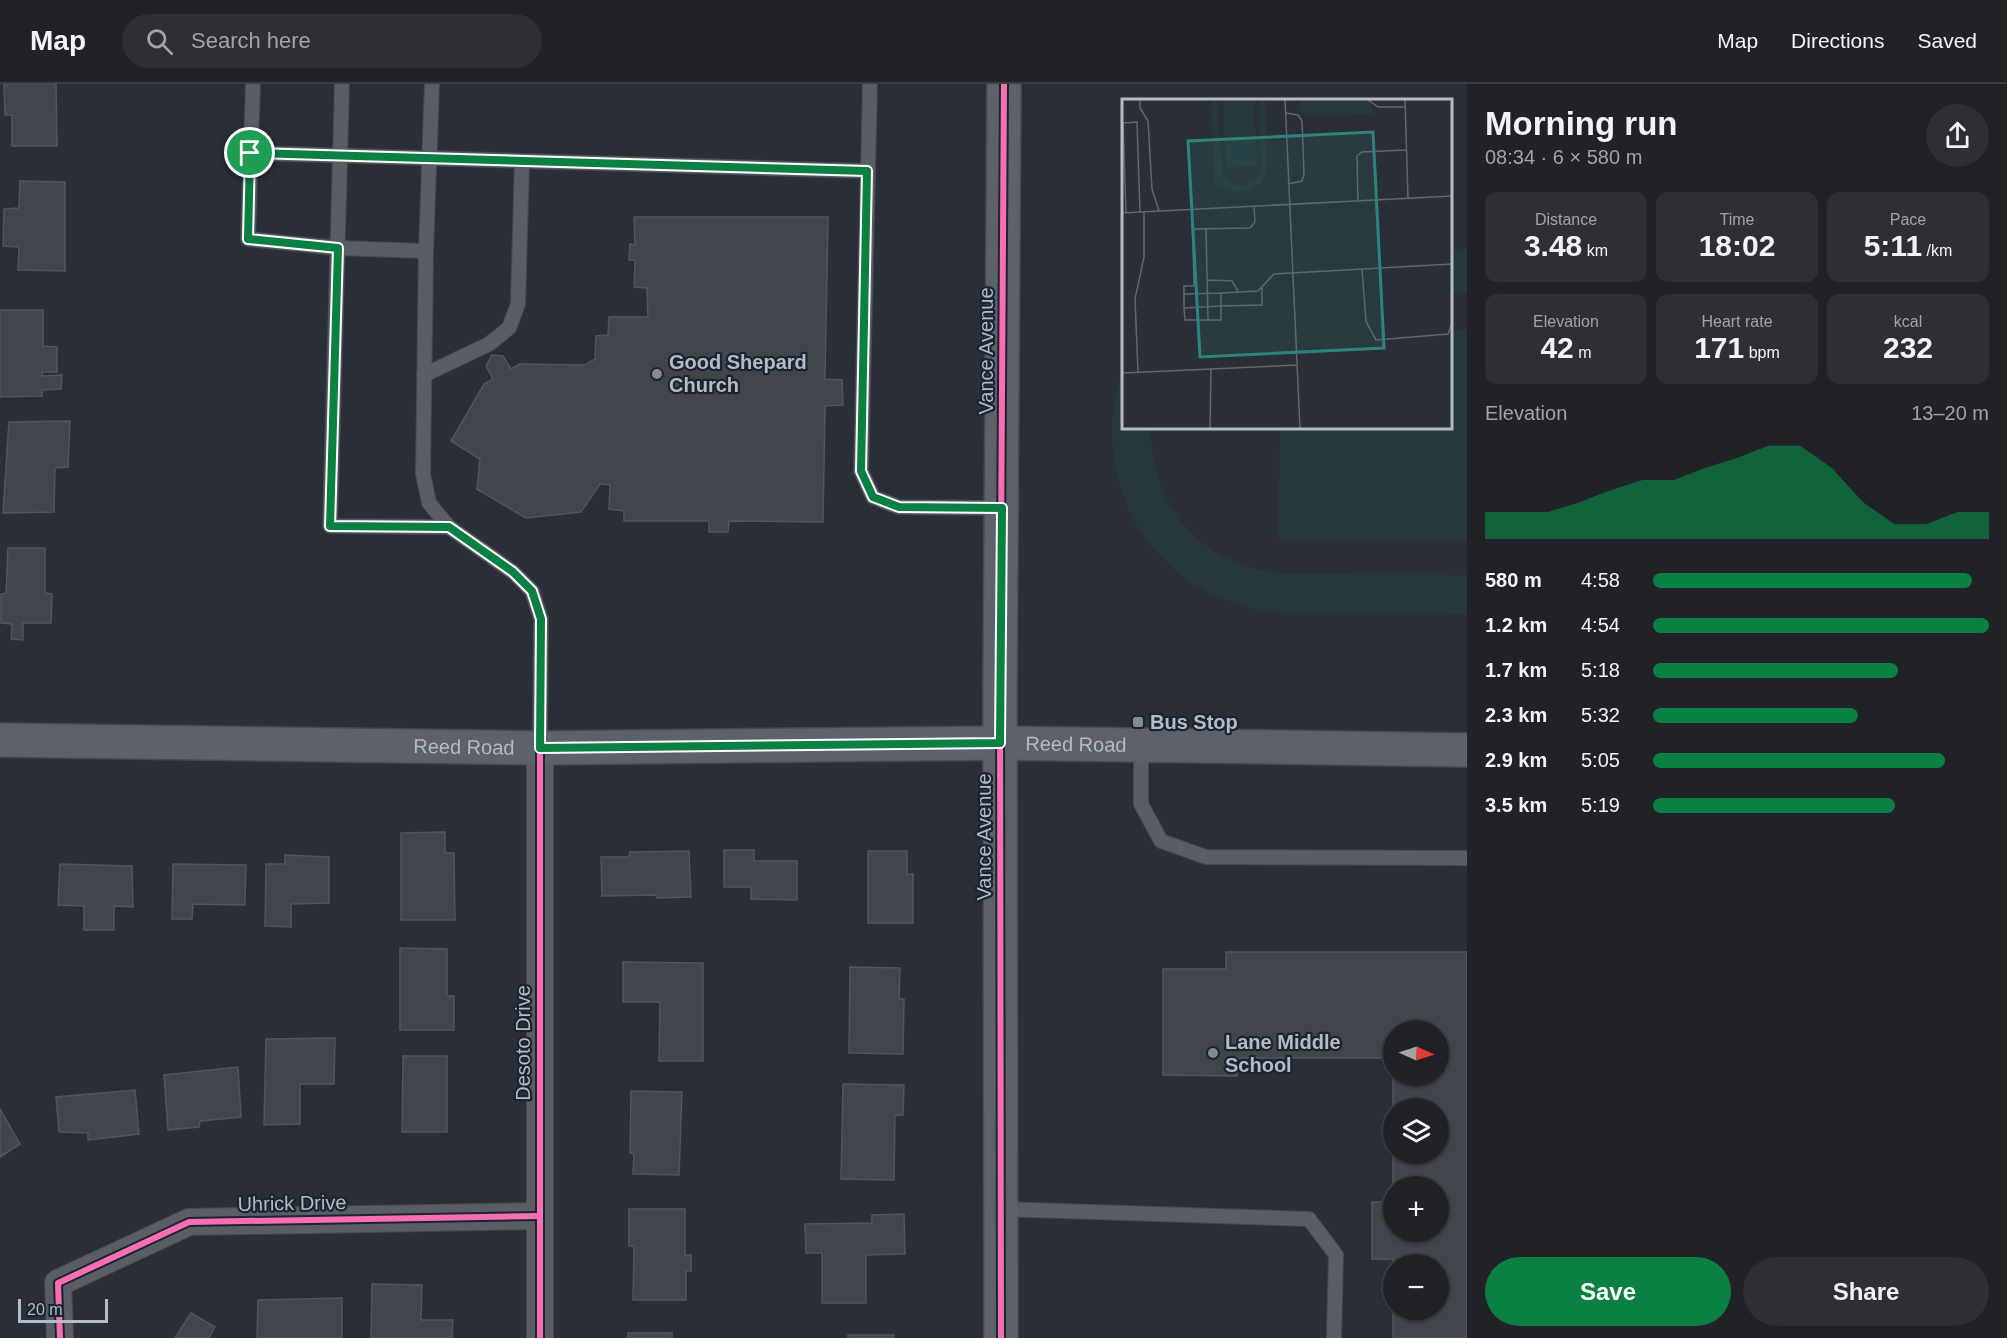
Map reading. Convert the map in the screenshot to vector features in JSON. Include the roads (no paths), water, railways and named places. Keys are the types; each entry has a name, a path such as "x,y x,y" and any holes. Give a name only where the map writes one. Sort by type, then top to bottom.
{"main road":[{"name":"Vance Avenue","path":"1001,1338 1000,743 1004,84"},
{"name":"Reed Road","path":"0,740 540,748 1000,743 1467,750"}],"street":[{"name":"Desoto Drive","path":"540,748 540,1338"},
{"name":"Uhrick Drive","path":"60,1338 58,1283 189,1222 539,1216"}],"lane":[{"path":"253,84 248,239 338,248 426,251"},
{"path":"342,84 330,526 449,527"},
{"path":"432,84 426,251 423,474 429,503 449,527 513,572 532,591 541,619 540,748"},
{"path":"870,84 861,471 873,497 899,507 1002,508"},
{"path":"250,153 867,171"},
{"path":"424,375 489,344 509,328 518,304 522,161"},
{"path":"1140,744 1141,804 1161,841 1206,857 1467,858"},
{"path":"1001,1209 1309,1219 1336,1255 1334,1338"}],"place":[{"name":"Good Shepard Church","path":"657,374"},
{"name":"Bus Stop","path":"1138,722"},
{"name":"Lane Middle School","path":"1213,1053"}]}
